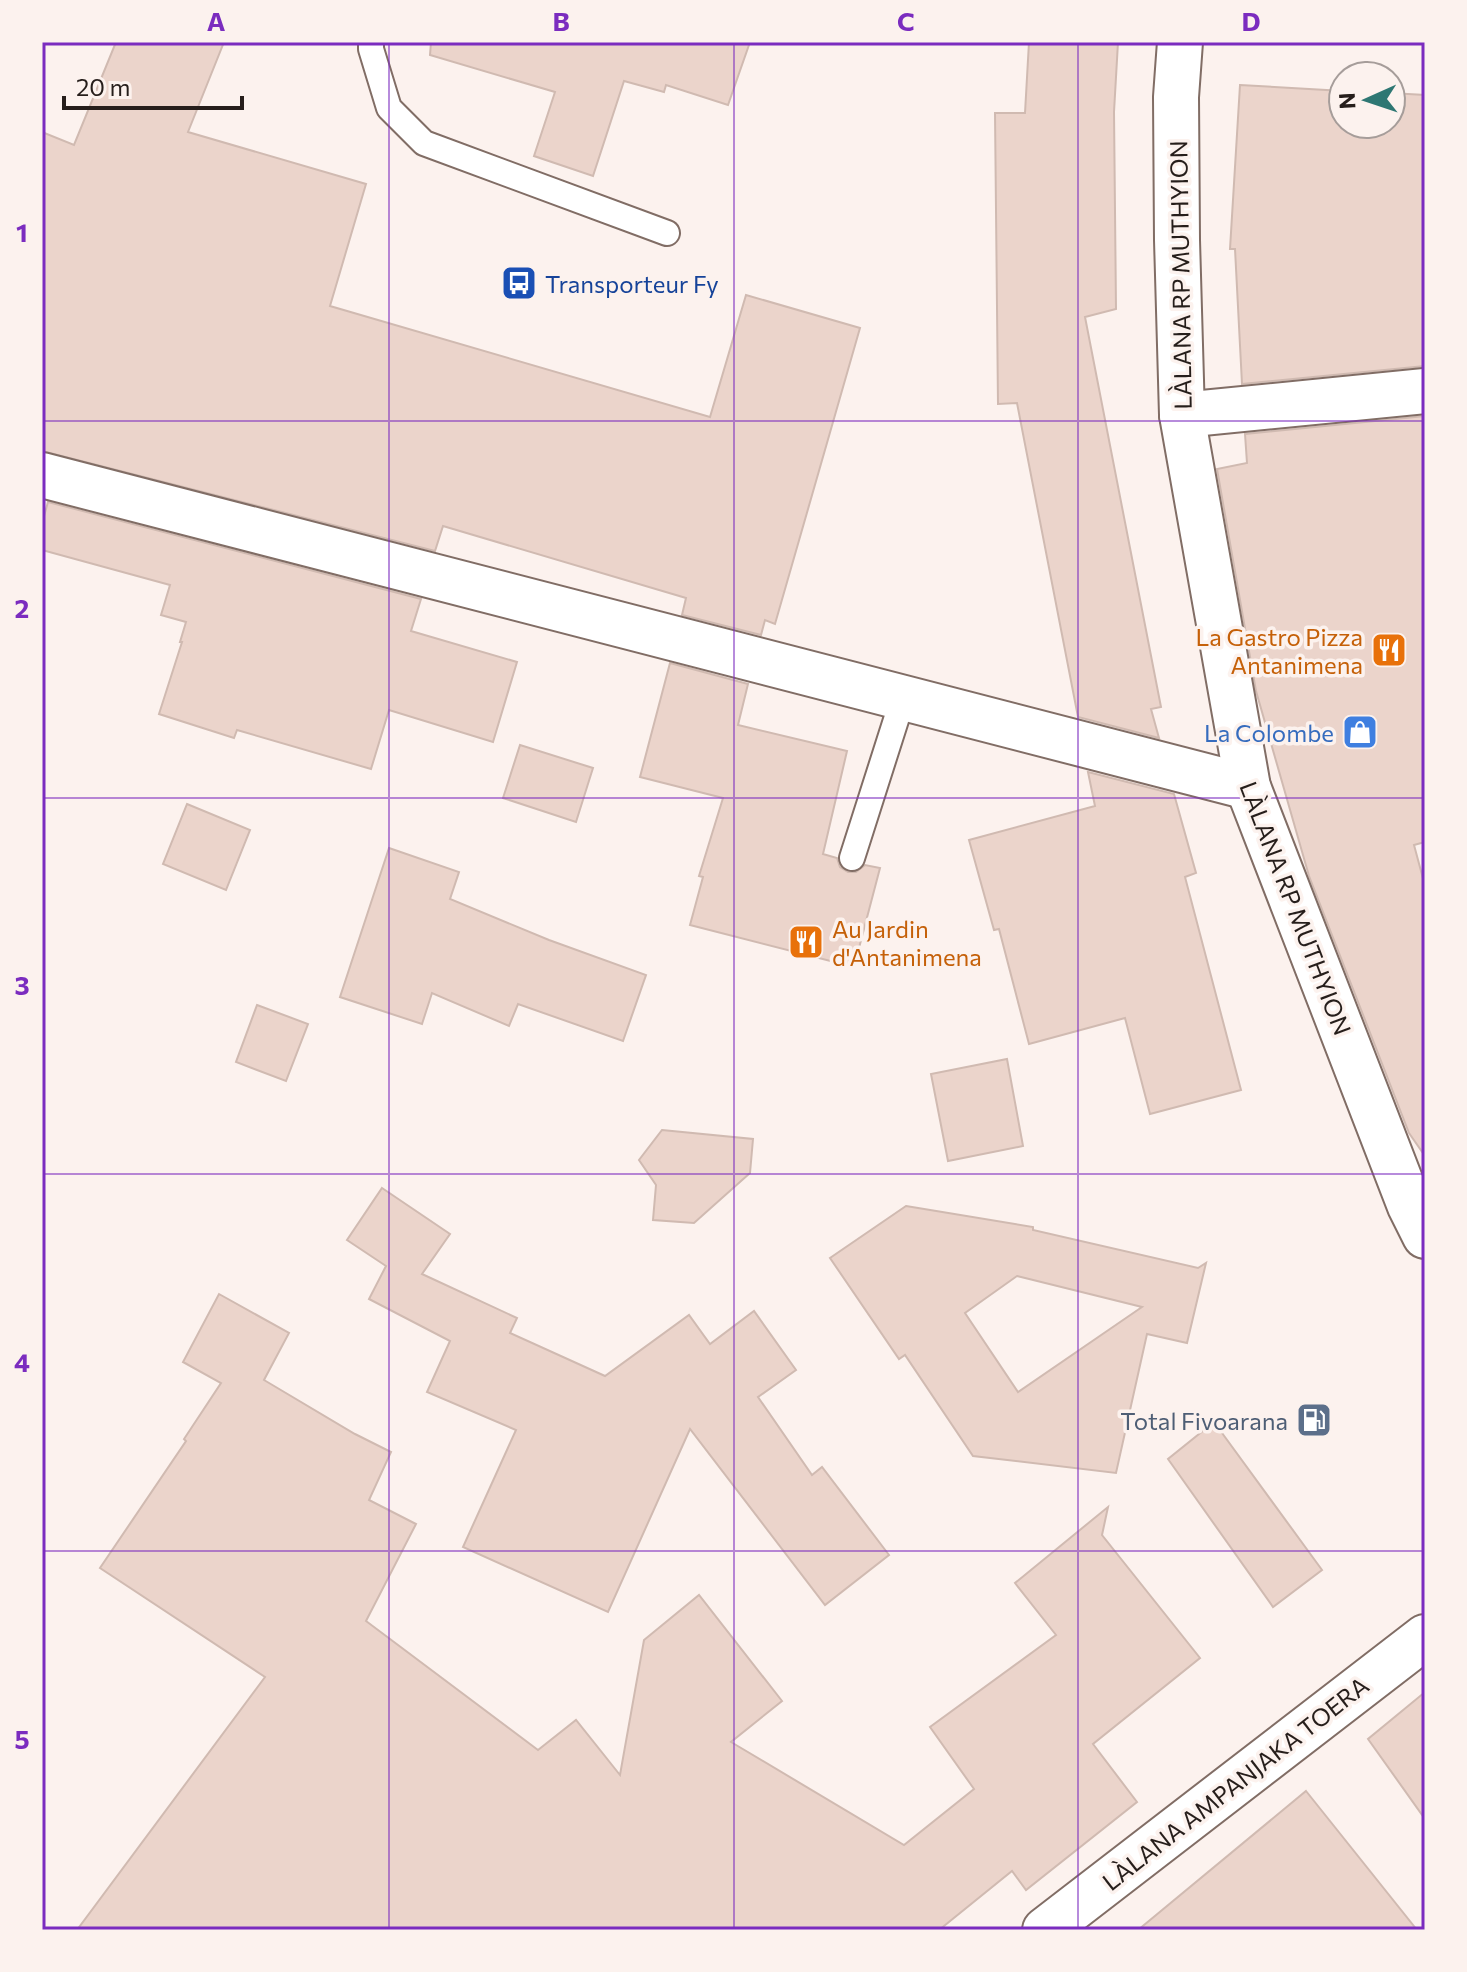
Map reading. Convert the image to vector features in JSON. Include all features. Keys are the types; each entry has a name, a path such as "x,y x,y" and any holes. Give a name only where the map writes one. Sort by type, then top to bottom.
{"street":[{"name":"LÀLANA RP MUTHYION","path":"1180,42 1176,97 1182,415 1248,787 1420,1211"},
{"path":"1182,415 1425,391"},
{"path":"42,475 1248,787"},
{"name":"LÀLANA AMPANJAKA TOERA","path":"1045,1930 1425,1637"}],"lane":[{"path":"371,42 389,108 424,143 667,233"},
{"path":"852,858 903,698"}],"building":[{"path":"116,42 224,42 188,132 366,184 330,306 710,417 746,295 860,328 775,624 765,620 761,635 682,615 686,598 443,526 435,551 42,451 42,132 74,145"},
{"path":"431,42 750,42 728,105 666,85 664,92 624,81 593,176 534,156 555,92 430,55"},
{"path":"1029,42 1118,42 1114,112 1116,309 1085,317 1161,707 1151,709 1159,738 1078,717 1017,403 998,404 995,113 1025,113"},
{"path":"1240,85 1327,90 1327,140 1407,140 1407,94 1425,95 1425,366 1242,384 1235,249 1230,249"},
{"path":"1425,416 1425,842 1414,845 1425,886 1425,1156 1409,1133 1309,876 1256,691 1217,469 1247,463 1245,434"},
{"path":"48,502 421,599 411,631 517,662 493,742 389,710 371,769 237,730 234,738 159,714 186,622 161,615 170,585 42,550 42,523"},
{"path":"670,663 748,684 738,725 847,751 823,854 837,858 840,867 848,872 856,872 865,865 880,868 854,967 690,925 703,877 699,876 723,798 640,777"},
{"path":"520,745 593,768 576,822 503,798"},
{"path":"1088,772 1174,794 1196,873 1185,877 1241,1090 1150,1114 1125,1018 1029,1044 999,929 994,930 969,840 1095,806"},
{"path":"187,804 250,830 226,890 163,864"},
{"path":"389,848 459,872 450,899 549,940 646,975 623,1041 518,1004 509,1026 432,993 422,1024 340,997"},
{"path":"257,1005 308,1024 286,1081 236,1062"},
{"path":"1007,1059 1023,1146 948,1161 931,1074"},
{"path":"662,1130 753,1139 750,1173 694,1223 653,1220 656,1185 639,1160"},
{"path":"382,1188 450,1234 422,1274 517,1318 510,1333 605,1376 689,1315 710,1344 754,1311 796,1370 758,1397 812,1475 822,1467 889,1555 825,1605 690,1429 608,1612 463,1547 516,1430 427,1392 450,1341 369,1299 386,1266 347,1240"},
{"path":"906,1206 1033,1227 1033,1230 1198,1268 1206,1263 1187,1343 1147,1334 1116,1473 973,1456 905,1355 899,1359 830,1258","holes":["1017,1276 1142,1307 1018,1392 965,1313"]},
{"path":"219,1294 289,1333 264,1380 391,1452 369,1500 416,1524 366,1621 538,1750 576,1720 620,1775 644,1640 699,1595 782,1701 731,1742 904,1845 974,1789 930,1727 1056,1635 1015,1583 1108,1507 1102,1535 1200,1658 1093,1744 1137,1802 1026,1890 1012,1871 939,1930 77,1930 265,1677 100,1568 186,1441 184,1439 221,1383 183,1362"},
{"path":"1214,1422 1322,1570 1273,1607 1168,1459"},
{"path":"1425,1692 1425,1819 1368,1739"},
{"path":"1306,1791 1417,1930 1138,1930"}],"place":[{"name":"Transporteur Fy","path":"519,283"},
{"name":"La Gastro Pizza Antanimena","path":"1389,650"},
{"name":"La Colombe","path":"1360,732"},
{"name":"Au Jardin d'Antanimena","path":"806,942"},
{"name":"Total Fivoarana","path":"1314,1420"}]}
